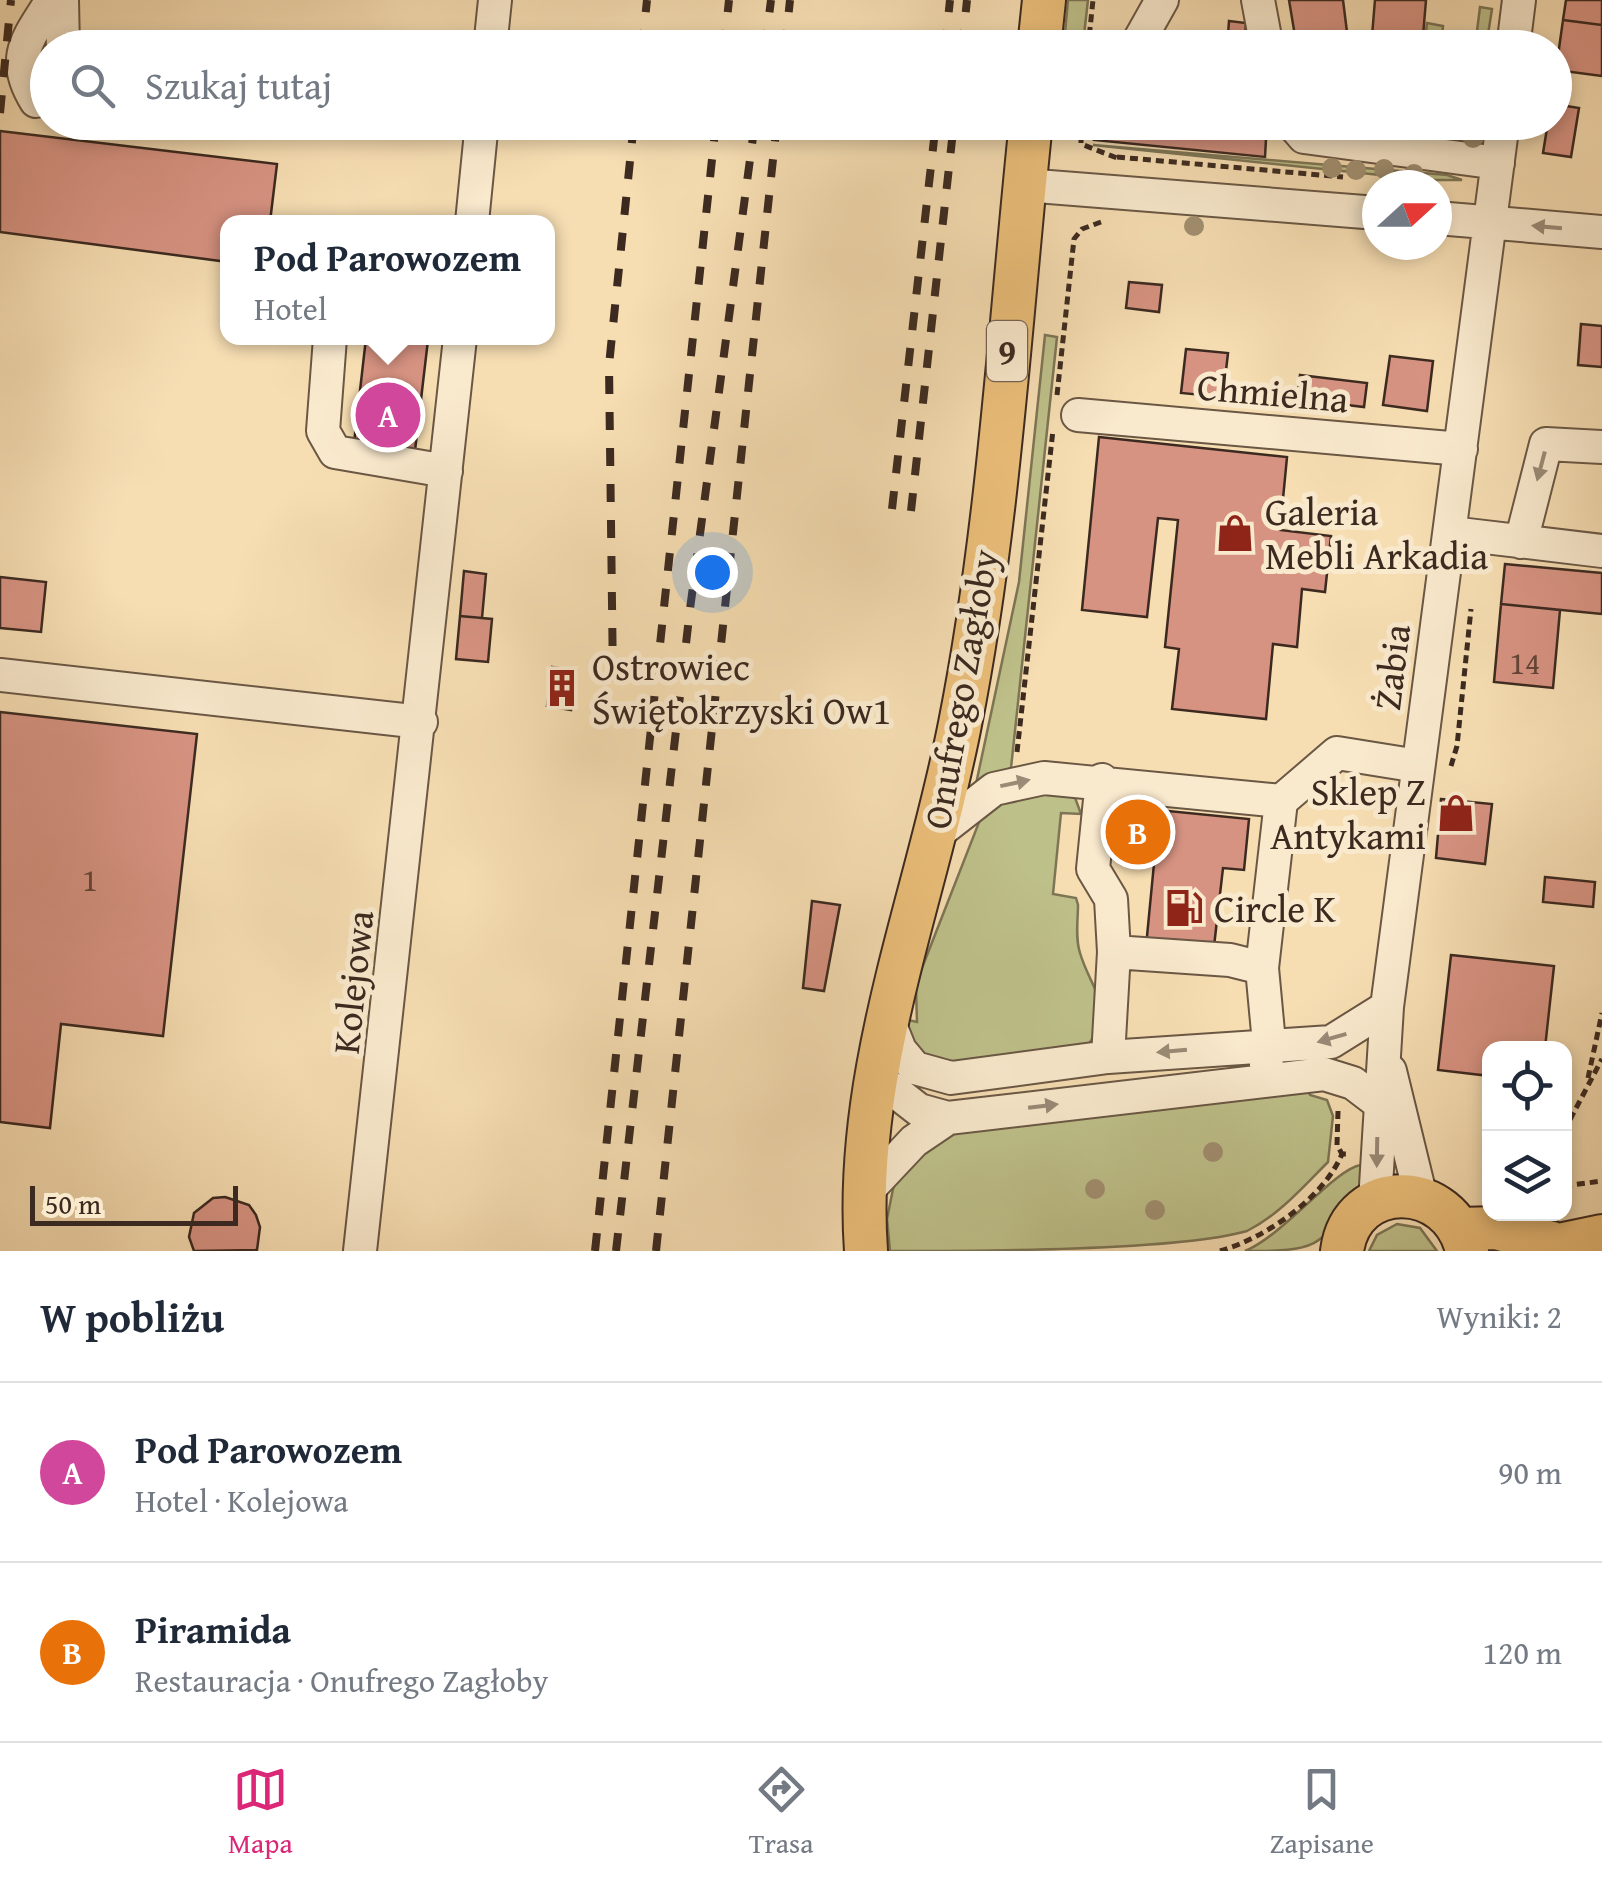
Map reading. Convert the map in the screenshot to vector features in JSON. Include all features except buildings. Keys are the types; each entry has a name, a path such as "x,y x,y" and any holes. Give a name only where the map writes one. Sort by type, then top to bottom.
{"main road":[{"path":"1041,30 1044,0"},
{"name":"Onufrego Zagłoby","path":"866,1251 865,1193 886,1015 935,835 961,720 982,579 1029,140"},
{"path":"1337,1249 1349,1227 1376,1202 1390,1197 1420,1198 1450,1215 1464,1240 1496,1228 1541,1247 1602,1236"}],"street":[{"path":"33,30 52,0"},
{"path":"62,0 63,30"},
{"path":"492,30 496,0"},
{"path":"1145,30 1162,0"},
{"path":"1258,0 1264,30"},
{"path":"1515,30 1519,0"},
{"path":"30,34 22,47 22,79 30,91"},
{"path":"473,215 480,140"},
{"path":"1327,140 1498,162"},
{"name":"Żabia","path":"1376,1202 1378,1102 1386,1007 1501,140"},
{"path":"1024,185 1362,196"},
{"path":"1452,219 1602,232"},
{"path":"329,345 322,431 336,452 446,471"},
{"name":"Kolejowa","path":"360,1251 421,722 459,345"},
{"name":"Chmielna","path":"1063,414 1461,448"},
{"path":"1521,542 1546,444 1602,447"},
{"path":"1450,533 1602,551"},
{"path":"0,675 421,722"},
{"path":"1263,1079 1269,1043 1262,968 1281,802 1337,753 1418,766"},
{"path":"935,835 984,796 1014,781 1102,780 1281,802"},
{"path":"1102,780 1093,869 1111,899 1114,952 1108,1057"},
{"path":"1114,952 1230,960 1262,968"},
{"path":"886,1015 908,1060 923,1072 941,1078 1108,1057 1269,1043 1332,1042 1386,1007"},
{"name":"Żabia","path":"1384,1044 1420,1198"},
{"path":"878,1078 919,1110 948,1118 1314,1075 1339,1077 1378,1102"},
{"path":"865,1193 914,1141 948,1118"}],"path":[{"path":"1090,30 1093,0"},
{"path":"1117,156 1360,179"},
{"path":"1014,781 1063,414 1074,238 1082,230 1114,218"},
{"path":"1587,1084 1602,1013"},
{"path":"1564,1131 1602,1058"},
{"path":"1314,1075 1316,1091 1331,1094 1336,1103 1340,1133 1336,1145 1342,1154"},
{"path":"1342,1154 1377,1155"},
{"path":"1220,1251 1246,1243 1288,1215 1337,1167 1342,1154"},
{"path":"1572,1185 1602,1181"}],"green space":[{"path":"1068,0 1088,0 1085,30 1065,30"},
{"path":"1480,7 1492,9 1489,30 1477,30"},
{"path":"1427,23 1443,26 1443,30 1426,30"},
{"path":"1093,145 1388,170 1362,170 1362,173"},
{"path":"1045,335 1057,337 1011,768 976,784 1019,582"},
{"path":"1017,792 1074,795 1081,814 1061,813 1053,894 1076,898 1078,947 1099,1000 1100,1021 1086,1048 941,1078 886,1015 917,1022 916,989 922,968 983,812"},
{"path":"1305,1084 1310,1095 1327,1100 1333,1116 1328,1162 1280,1209 1247,1231 1215,1238 1126,1246 890,1251 887,1219 893,1189 907,1156 960,1125"},
{"path":"1361,1165 1363,1184 1337,1221 1317,1241 1291,1249 1245,1251 1276,1231 1337,1178"},
{"path":"1397,1224 1420,1228 1437,1251 1369,1251 1377,1235"}],"railway":[{"path":"0,113 11,0"},
{"path":"644,30 647,0"},
{"path":"726,30 729,0"},
{"path":"767,30 771,0"},
{"path":"787,30 790,0"},
{"path":"947,30 950,0"},
{"path":"964,30 967,0"},
{"path":"613,682 609,365 632,140"},
{"path":"595,1251 714,140"},
{"path":"616,1251 690,609 753,140"},
{"path":"656,1251 775,140"},
{"path":"892,509 934,140"},
{"path":"911,511 952,140"}],"place":[{"name":"Pod Parowozem","path":"388,415"},
{"name":"Galeria Mebli Arkadia","path":"1235,533"},
{"name":"Ostrowiec Świętokrzyski Ow1","path":"562,688"},
{"name":"Sklep Z Antykami","path":"1456,813"},
{"name":"Piramida","path":"1138,832"},
{"name":"Circle K","path":"1184,908"}]}
